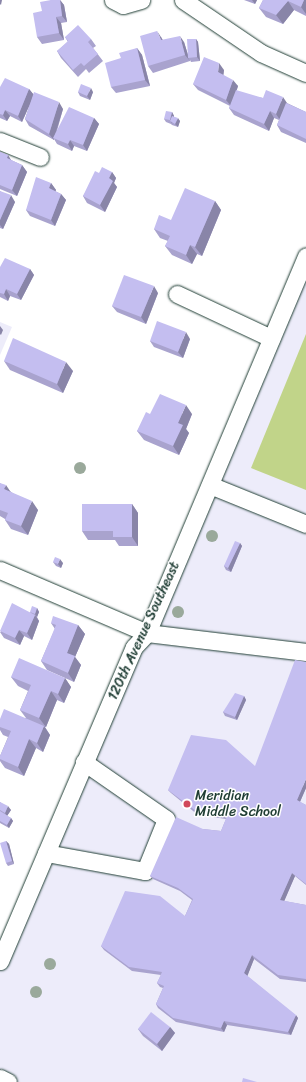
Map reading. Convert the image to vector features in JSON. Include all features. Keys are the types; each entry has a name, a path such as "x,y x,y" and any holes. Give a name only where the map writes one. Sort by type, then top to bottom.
{"street":[{"path":"113,0 124,5 141,0"},
{"path":"182,0 260,53 306,73"},
{"path":"0,140 40,157"},
{"name":"120th Avenue Southeast","path":"0,961 134,647 146,633 306,256"},
{"path":"177,294 271,338"},
{"path":"210,485 306,524"},
{"path":"0,570 146,633 306,652"},
{"path":"46,854 145,871 166,819 84,762"},
{"path":"0,1078 8,1082"}],"shaded area":[{"name":"Meridian Middle School","path":"306,256 306,1082 8,1082 0,1078 0,962"},
{"path":"0,322 12,327 0,355"}],"green space":[{"path":"306,334 306,490 251,468"}],"building":[{"path":"60,0 62,16 56,17 59,33 37,37 33,13 42,11 40,2"},
{"path":"263,0 304,0 301,7 288,1 276,15 259,8"},
{"path":"78,25 91,39 88,42 98,54 84,66 81,63 73,70 57,51 68,41 65,37"},
{"path":"157,31 161,40 180,36 185,55 148,66 140,36"},
{"path":"187,39 196,39 197,57 188,58"},
{"path":"137,48 145,80 111,87 105,63 121,58 119,53"},
{"path":"204,57 219,63 218,72 233,80 226,100 193,84"},
{"path":"5,78 29,89 18,116 5,110 3,115 0,114 0,87"},
{"path":"81,84 91,88 87,96 78,92"},
{"path":"236,90 263,98 266,90 283,97 276,114 270,111 264,124 229,108"},
{"path":"34,92 59,102 49,134 25,119"},
{"path":"286,103 306,112 306,139 277,125"},
{"path":"69,107 94,118 83,145 70,140 68,144 53,138"},
{"path":"166,111 172,112 170,120 164,119"},
{"path":"172,116 178,118 175,124 170,121"},
{"path":"0,152 8,155 7,158 22,165 12,190 0,185"},
{"path":"102,167 112,172 109,178 113,181 100,205 83,196 95,171 99,173"},
{"path":"36,177 51,183 49,188 61,194 51,220 26,210"},
{"path":"185,188 215,201 195,247 190,245 186,255 165,246 170,236 154,229 159,215 171,220"},
{"path":"0,191 11,195 0,220"},
{"path":"5,258 30,269 17,294 6,289 4,294 0,293 0,267"},
{"path":"124,275 154,286 141,317 112,306"},
{"path":"157,321 186,332 178,352 150,341"},
{"path":"13,338 66,362 57,384 4,361"},
{"path":"160,394 186,405 178,423 183,425 173,446 137,431 146,412 150,414"},
{"path":"0,483 6,485 4,489 32,501 21,526 5,520 8,513 0,510"},
{"path":"82,504 132,504 132,537 113,537 113,531 82,531"},
{"path":"235,541 240,543 228,568 224,566"},
{"path":"55,557 60,559 58,564 53,562"},
{"path":"12,603 35,615 27,633 19,630 15,638 0,631"},
{"path":"32,606 37,608 35,614 30,612"},
{"path":"53,616 78,625 67,653 75,656 68,673 41,661 56,625 51,623"},
{"path":"19,658 65,678 58,694 51,691 39,718 20,710 31,685 11,677"},
{"path":"295,660 306,662 306,779 297,800 306,805 306,884 292,873 280,900 306,905 306,979 278,975 252,955 244,973 296,1015 288,1032 224,1021 221,1028 173,1018 156,1004 164,986 157,983 162,972 129,967 101,946 125,891 160,896 185,916 193,899 178,888 150,876 176,817 203,829 221,831 227,816 196,811 168,790 191,735 226,740 255,766"},
{"path":"235,693 244,696 235,717 223,712"},
{"path":"4,709 44,726 37,743 29,739 18,767 0,759 11,731 0,727 0,719"},
{"path":"0,802 8,806 5,813 0,810"},
{"path":"0,811 11,818 7,825 0,821"},
{"path":"6,841 12,861 6,863 0,843"},
{"path":"151,1012 170,1027 157,1044 138,1029"},
{"path":"243,1078 257,1082 242,1082"}],"place":[{"name":"Meridian Middle School","path":"187,804"}]}
